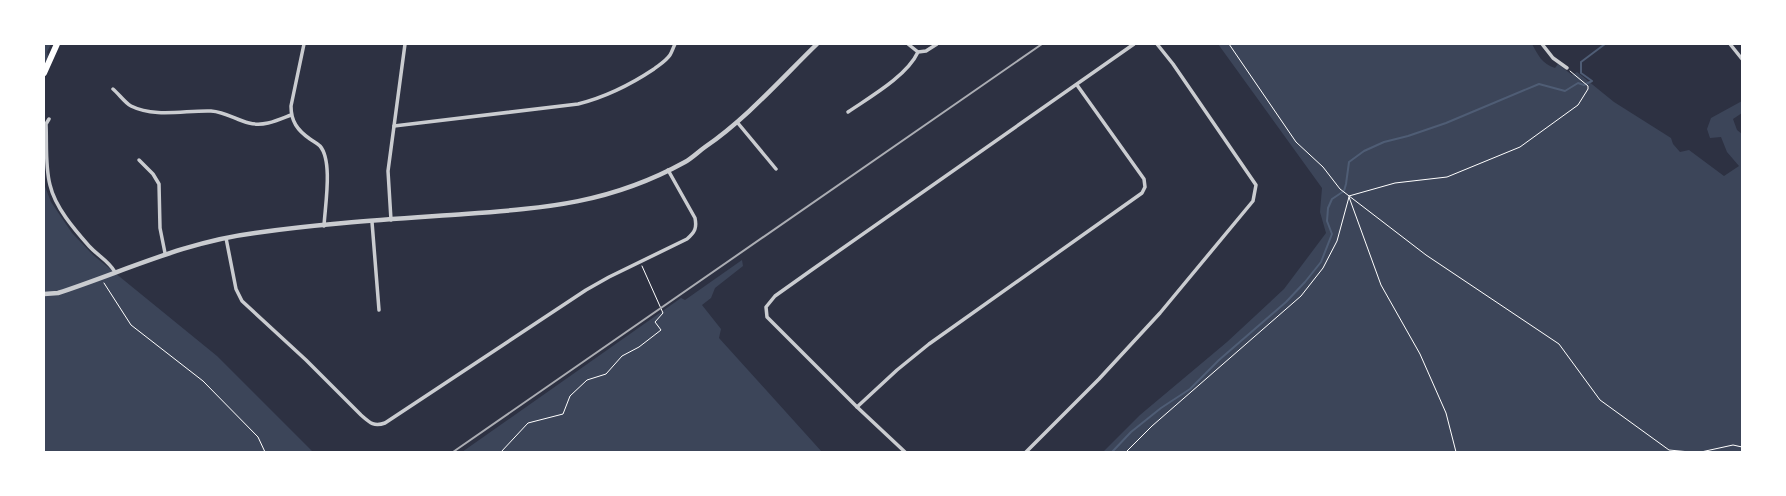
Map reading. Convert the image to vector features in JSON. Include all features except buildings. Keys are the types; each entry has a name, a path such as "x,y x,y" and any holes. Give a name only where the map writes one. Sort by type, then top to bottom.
{"highway":[{"path":"44,73 57,44"}],"street":[{"path":"304,44 291,106 291,115 296,127 320,146 326,158 327,173 324,226"},
{"path":"391,220 388,171 405,44"},
{"path":"394,126 578,104 594,100 611,94 630,84 665,61 670,55 675,44"},
{"path":"44,294 58,293 165,253 257,232 564,205 613,193 637,185 695,155 737,122 817,44"},
{"path":"908,44 918,52 926,51 937,44"},
{"path":"905,452 857,407 767,317 766,307 769,302 813,269 1134,44"},
{"path":"1026,452 1099,379 1160,313 1253,201 1256,185 1177,70 1157,44"},
{"path":"1542,44 1554,58 1567,68"},
{"path":"1730,44 1742,59"},
{"path":"848,112 903,72 914,60 918,52"},
{"path":"857,407 897,370 929,344 1142,193 1145,187 1144,179 1077,85"},
{"path":"113,89 131,106 151,111 212,111 228,114 248,123 256,124 269,123 291,115"},
{"path":"49,119 46,124 48,175 53,194 76,230 90,247 111,264 115,272"},
{"path":"737,122 776,169"},
{"path":"139,160 153,174 159,184 160,228 165,253"},
{"path":"226,238 236,289 242,301 361,415 371,424 378,426 386,423 586,290 687,239 694,233 696,226 695,218 668,170"},
{"path":"372,222 379,310"}],"path":[{"path":"1229,44 1296,142 1323,167 1340,189 1426,255 1559,344 1600,400 1669,450 1690,452"},
{"path":"1349,196 1395,183 1447,178 1520,147 1578,105 1588,89 1588,86 1567,68"},
{"path":"1126,452 1152,426 1301,296 1323,268 1337,241 1349,196"},
{"path":"1349,196 1381,285 1420,354 1446,413 1456,452"},
{"path":"501,452 528,423 563,414 570,396 587,380 606,374 622,356 661,330 655,322 663,313 640,262"},
{"path":"101,277 131,325 203,381 258,437 265,452"},
{"path":"1701,452 1733,445 1742,447"}],"shaded area":[{"path":"44,44 51,44 47,52 48,56 44,65"},
{"path":"1218,44 1532,44 1544,62 1555,68 1558,64 1572,75 1577,72 1614,102 1671,138 1673,144 1680,152 1689,150 1724,176 1739,166 1727,152 1721,137 1710,138 1707,129 1711,118 1742,101 1742,113 1733,119 1737,130 1742,134 1742,452 1103,452 1140,415 1227,342 1284,289 1326,233 1320,212 1322,188"},
{"path":"44,184 51,202 72,233 93,255 217,356 313,452 44,452"},
{"path":"742,260 743,266 715,288 711,298 702,305 721,329 719,338 822,452 462,452 681,298 685,300"}],"waterway":[{"path":"1112,452 1131,432 1161,408 1190,389 1219,360 1286,302 1305,282 1321,262 1332,234 1327,221 1328,208 1332,199 1344,191 1349,162 1364,151 1384,142 1408,136 1446,123 1539,84 1565,91 1578,83 1584,85 1592,81 1581,73 1581,62 1605,44"}],"railway":[{"path":"453,452 1042,44"}]}
